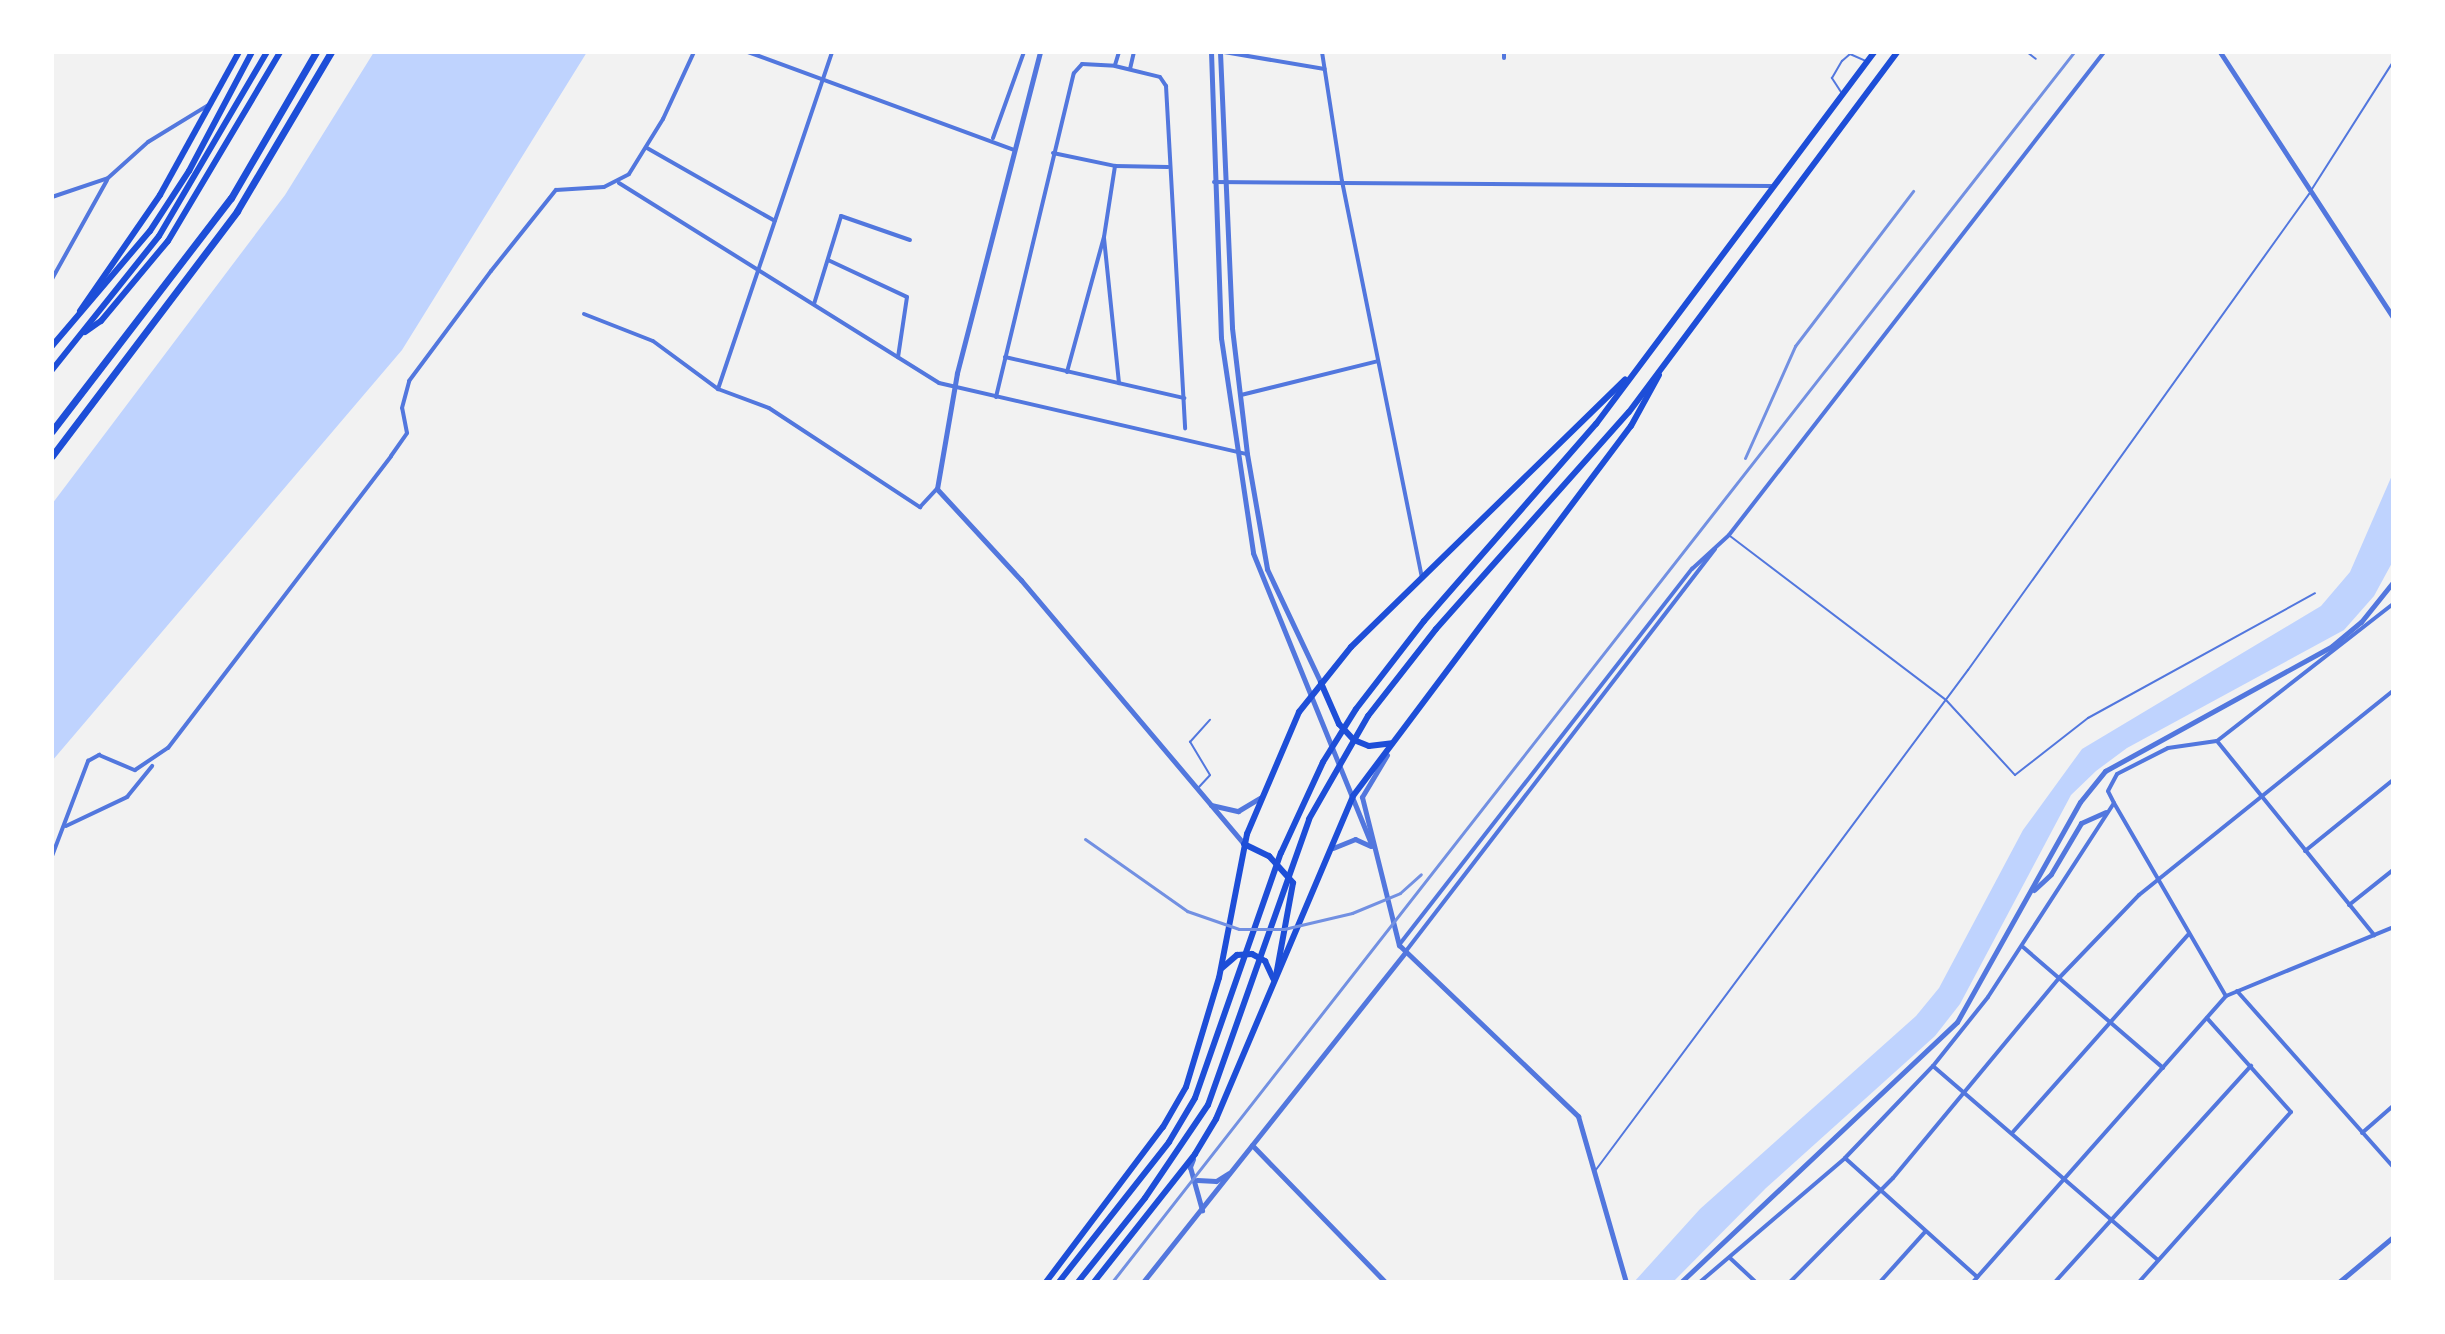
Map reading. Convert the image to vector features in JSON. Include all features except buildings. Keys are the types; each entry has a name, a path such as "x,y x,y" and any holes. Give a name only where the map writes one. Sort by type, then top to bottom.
{"highway":[{"path":"52,431 231,198 316,52"},
{"path":"52,456 204,260 285,136 331,52"}],"main road":[{"path":"71,325 160,195 239,52"},
{"path":"52,346 92,302 178,189 252,52"},
{"path":"52,370 85,332 189,191 267,52"},
{"path":"85,332 101,321 168,241 280,52"},
{"path":"1059,1282 1133,1186 1195,1098 1281,853 1323,762 1386,666 1596,424 1874,52"},
{"path":"1078,1282 1145,1198 1216,1087 1294,856 1335,768 1436,629 1610,436 1897,52"},
{"path":"1094,1282 1195,1154 1224,1102 1353,796 1424,697 1631,426 1661,368"},
{"path":"1046,1282 1177,1104 1219,978 1244,844 1285,738 1311,696 1422,578 1633,372"},
{"path":"1321,683 1339,724 1354,740 1369,746 1392,743"},
{"path":"1244,844 1275,861 1293,883 1275,983"},
{"path":"1219,978 1230,959 1252,954 1270,967 1275,983"}],"street":[{"path":"618,183 647,148 694,52"},
{"path":"748,52 822,83 993,138 1015,150"},
{"path":"718,389 832,52"},
{"path":"993,138 1024,52"},
{"path":"584,314 652,340 718,389 769,408 920,507 937,489 954,388 1040,52"},
{"path":"1115,66 1119,52"},
{"path":"1130,69 1134,52"},
{"path":"1211,52 1221,338 1235,455 1259,574 1353,796 1372,847 1399,945 1572,1108 1626,1282"},
{"path":"1321,683 1270,577 1247,454 1224,182 1222,52 1325,69"},
{"path":"1322,52 1342,181 1422,578"},
{"path":"1399,945 1692,569 1729,535 2104,52"},
{"path":"2220,52 2309,193 2393,317"},
{"path":"996,397 1053,153 1079,65 1115,66 1163,79 1185,428"},
{"path":"52,279 108,178 148,142 212,103"},
{"path":"647,148 775,221"},
{"path":"1053,153 1115,166 1168,167"},
{"path":"1067,372 1104,237 1115,166"},
{"path":"52,197 108,178"},
{"path":"1214,182 1771,186"},
{"path":"65,826 127,797 156,761 407,433 402,408 409,381 548,196 566,186 618,183 898,357 954,388 1235,455 1247,454"},
{"path":"814,304 842,215 910,240"},
{"path":"1104,237 1119,383"},
{"path":"828,260 907,297 898,357"},
{"path":"1005,357 1184,398"},
{"path":"1240,395 1378,361"},
{"path":"937,489 1021,580 1244,844"},
{"path":"1247,522 1259,521"},
{"path":"1143,1282 1405,953 1611,688 1715,548"},
{"path":"1681,1282 1935,1046 1970,1005 2080,802 2105,771 2332,646 2361,622 2393,582"},
{"path":"2226,996 2114,803 2108,791 2111,781 2131,764 2168,748 2217,741 2393,604"},
{"path":"1604,684 1611,688"},
{"path":"1790,1282 1879,1190 1966,1093 2060,977 2160,879 2393,691"},
{"path":"1372,847 1363,791 1424,697"},
{"path":"1570,729 1576,733"},
{"path":"2217,741 2374,935"},
{"path":"52,856 92,758 99,755 125,770 156,761"},
{"path":"2305,851 2393,780"},
{"path":"1205,800 1233,812 1260,798"},
{"path":"1700,1282 1845,1158 1933,1066 2023,947 2114,803"},
{"path":"2031,893 2051,874 2081,823 2106,812"},
{"path":"1329,851 1355,839 1372,847"},
{"path":"2349,905 2393,870"},
{"path":"1973,1282 2226,996 2393,927"},
{"path":"2012,1133 2188,935"},
{"path":"2023,947 2163,1068"},
{"path":"2237,991 2393,1167"},
{"path":"2139,1282 2291,1112 2207,1018"},
{"path":"1933,1066 2158,1260"},
{"path":"2055,1282 2251,1066"},
{"path":"2362,1133 2393,1106"},
{"path":"1252,1145 1385,1282"},
{"path":"1195,1154 1190,1167 1197,1180 1202,1211"},
{"path":"1845,1158 1977,1277"},
{"path":"1197,1180 1216,1181 1233,1170"},
{"path":"1880,1282 1925,1232"},
{"path":"2339,1282 2393,1237"},
{"path":"1730,1258 1756,1282"}],"lane":[{"path":"2027,52 2036,59"},
{"path":"1842,94 1832,80 1839,64 1850,54 1868,61"},
{"path":"1594,1172 1946,700 2309,193 2393,62"},
{"path":"1729,535 1946,700 2007,772 2015,775 2088,718 2315,593"},
{"path":"1196,790 1210,775 1190,742 1210,720"}],"water":[{"path":"374,52 587,52 402,350 52,761 52,504 285,195"},
{"path":"2393,473 2393,561 2374,596 2344,630 2127,748 2096,771 2071,795 1960,1004 1935,1036 1766,1188 1673,1282 1634,1282 1700,1209 1916,1016 1939,988 2023,830 2082,749 2321,606 2350,572"}],"railway":[{"path":"1112,1282 2074,52"},
{"path":"1745,458 1795,346 1913,191"},
{"path":"1085,839 1187,911 1239,929 1284,929 1352,913 1400,893 1421,874"}]}
